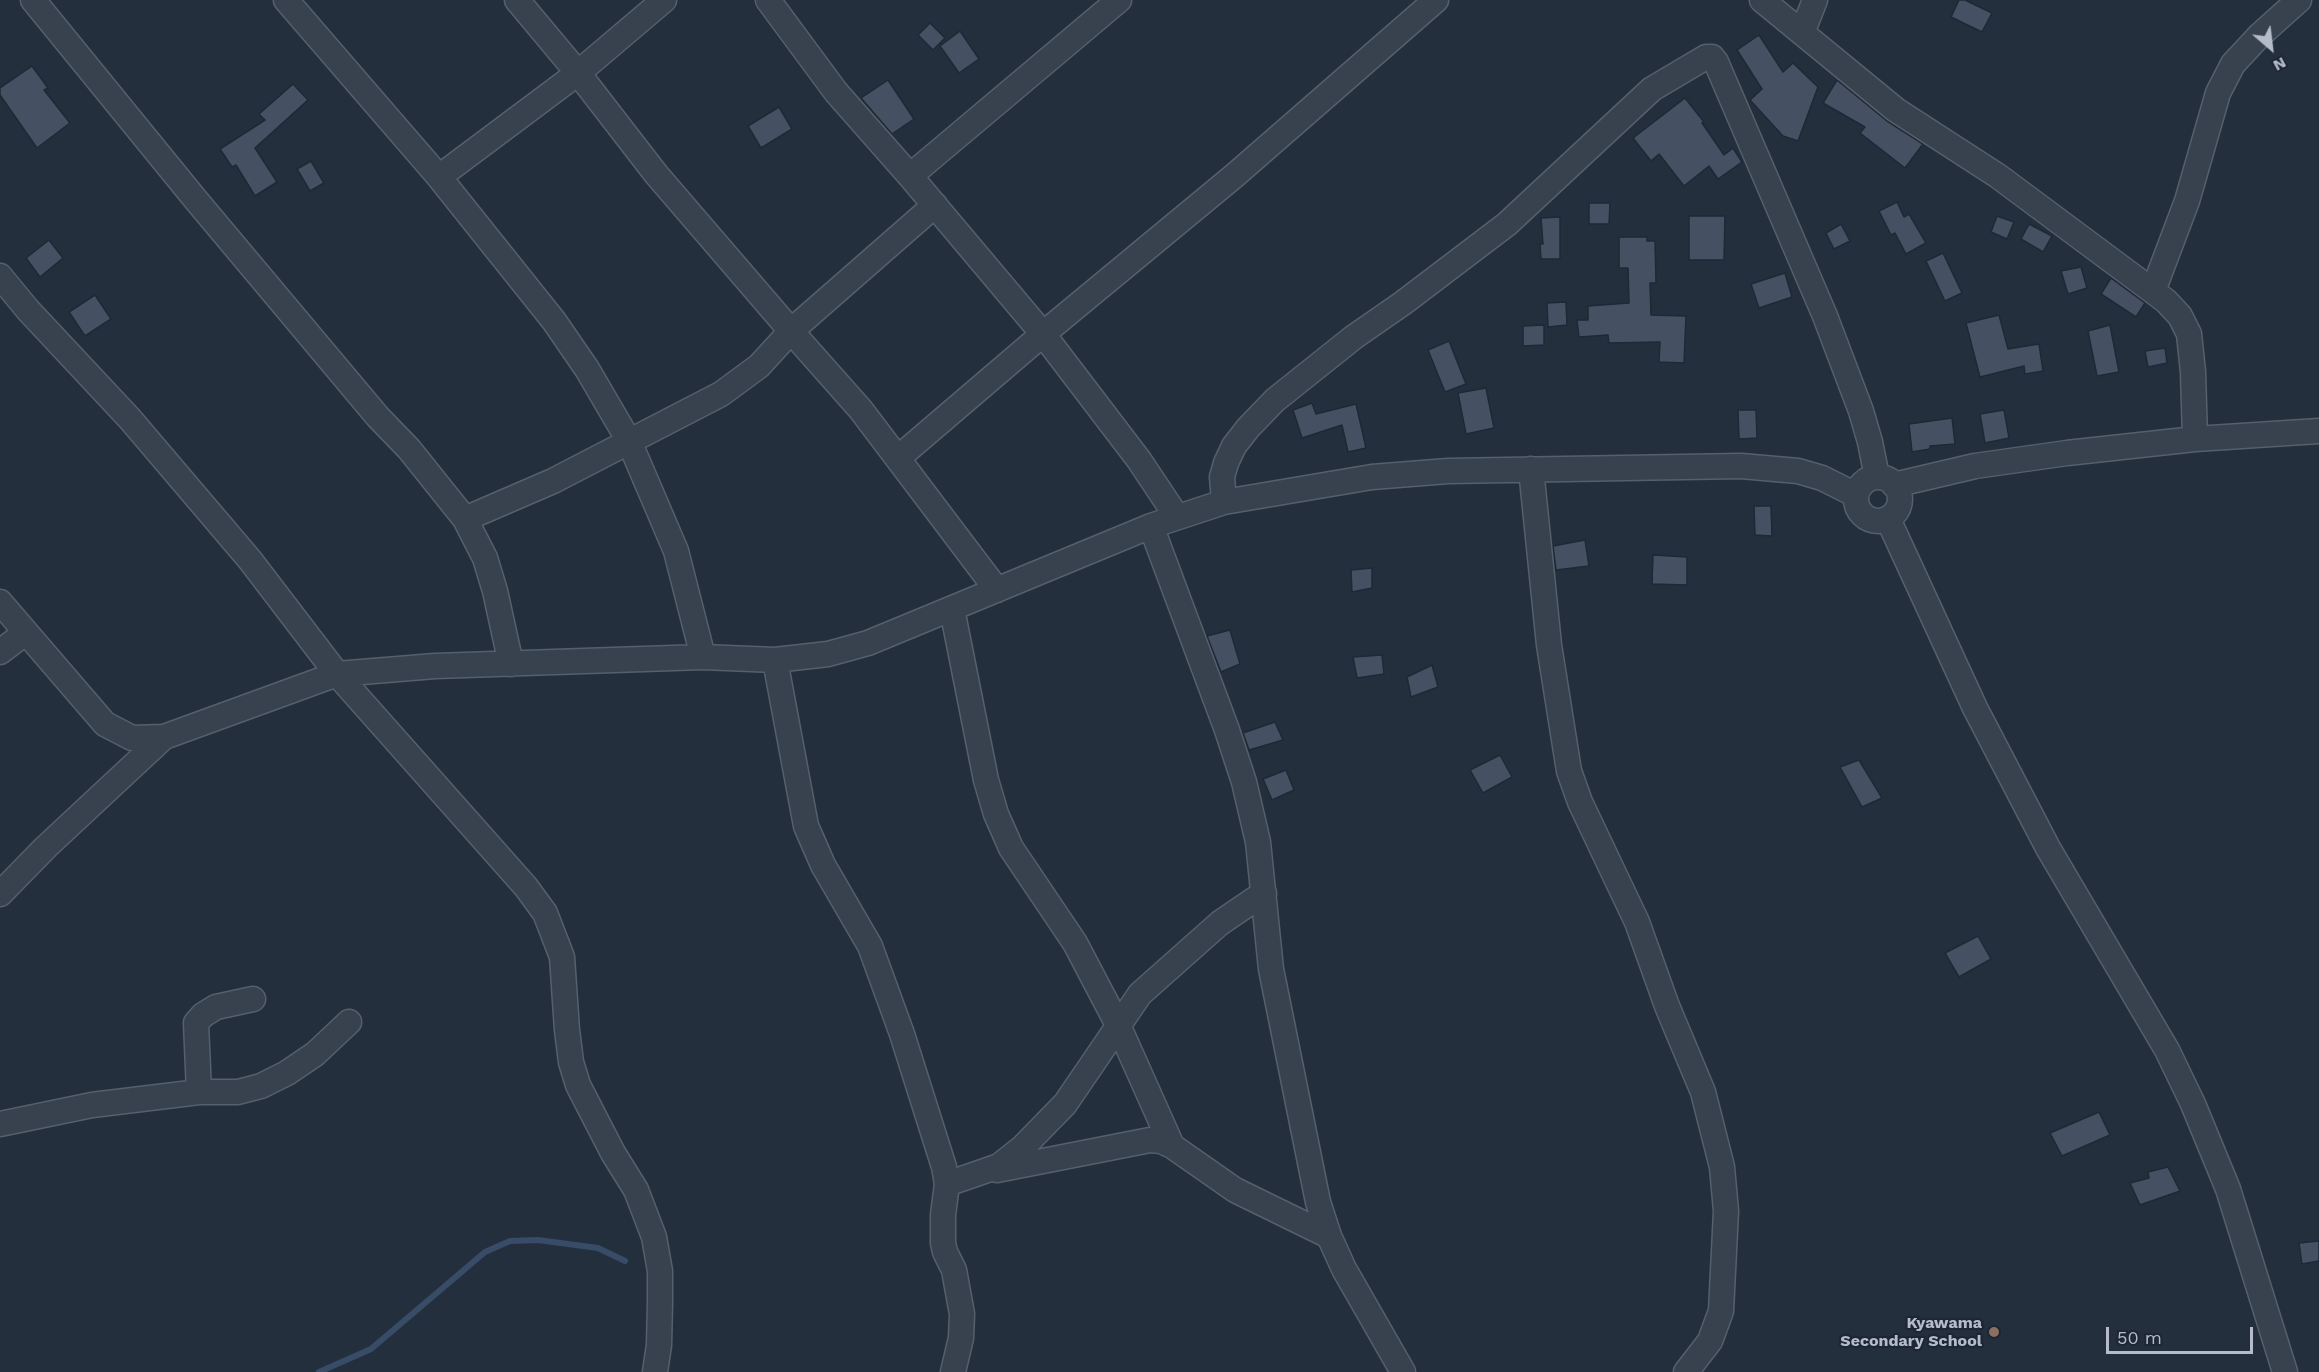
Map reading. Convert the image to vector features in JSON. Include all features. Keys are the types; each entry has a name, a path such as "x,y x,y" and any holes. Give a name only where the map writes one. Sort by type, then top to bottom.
{"street":[{"path":"33,0 188,191 378,417 409,449 465,519 485,558 495,591 511,664"},
{"path":"286,0 439,177 554,321 587,369 629,441 676,551 703,657"},
{"path":"517,0 578,73 656,174 861,410 997,590"},
{"path":"439,177 578,73 664,0"},
{"path":"910,176 1119,0"},
{"path":"898,458 1043,334 1243,169 1436,0"},
{"path":"1762,0 1896,110 1998,176 2153,291 2180,316 2189,334 2192,351 2194,439"},
{"path":"1802,33 1815,0"},
{"path":"2153,291 2187,201 2218,93 2233,64 2260,35 2299,0"},
{"path":"774,2 836,92 1043,334 1138,460 1177,518"},
{"path":"1224,501 1222,477 1234,446 1275,400 1354,337 1507,224 1652,89 1706,57 1712,57 1716,63 1825,316 1886,481 1899,494 1899,504 1888,519 1878,521 1869,519 1856,505 1856,495 1860,486 1868,480 1886,481 1975,466 2194,439 2319,431"},
{"path":"465,519 553,482 721,394 759,366 791,331 935,206"},
{"path":"0,276 28,310 130,419 243,552 337,674 526,887 545,913 562,957 570,1051 578,1084 613,1153 636,1190 654,1237 660,1270 660,1345 655,1372"},
{"path":"0,602 105,724 132,738 164,737 337,674 435,666 703,657 775,660 828,654 868,643 1151,526 1224,501 1372,477 1448,471 1741,466 1798,471 1822,478 1856,495"},
{"path":"1531,470 1549,645 1569,771 1580,802 1637,922 1667,1006 1703,1092 1722,1167 1726,1211 1721,1311 1710,1341 1686,1372"},
{"path":"1888,519 1975,708 2048,848 2168,1050 2228,1188 2285,1372"},
{"path":"1151,526 1244,782 1258,842 1271,969 1318,1202 1329,1236 1344,1269 1402,1372"},
{"path":"952,609 986,780 996,814 1011,848 1075,943 1118,1025 1172,1146"},
{"path":"0,652 25,633"},
{"path":"775,660 806,826 823,865 870,946 944,1167 947,1184 943,1215 943,1243 954,1270 962,1314 961,1338 952,1372"},
{"path":"0,894 46,847 164,737"},
{"path":"984,1173 1012,1157 1058,1111 1082,1081 1140,994 1220,923 1264,893"},
{"path":"199,1092 195,1043 196,1023 203,1015 216,1007 253,999"},
{"path":"0,1124 92,1105 199,1092 238,1092 261,1086 287,1073 315,1054 350,1022"},
{"path":"947,1184 984,1173 1150,1140 1161,1141 1172,1146 1235,1190 1329,1236"}],"building":[{"path":"1959,0 1965,0 1992,13 1982,32 1951,17"},
{"path":"930,23 945,38 933,50 918,35"},
{"path":"960,31 979,59 959,73 940,46"},
{"path":"1759,35 1783,72 1793,63 1818,87 1798,141 1783,136 1750,100 1762,89 1737,50"},
{"path":"32,66 48,88 44,90 70,123 37,148 0,95 0,88"},
{"path":"888,80 914,119 892,134 861,98"},
{"path":"1837,80 1887,121 1923,144 1905,168 1860,133 1865,127 1823,103"},
{"path":"293,84 308,100 255,148 277,182 255,196 236,165 232,167 220,149 265,120 259,114"},
{"path":"1685,98 1704,122 1702,123 1724,155 1733,148 1742,162 1718,179 1709,166 1684,186 1659,154 1651,161 1633,138"},
{"path":"779,107 792,129 761,148 748,126"},
{"path":"311,161 324,183 310,191 297,169"},
{"path":"1897,202 1904,217 1909,214 1926,243 1906,254 1895,233 1891,235 1879,211"},
{"path":"1589,203 1610,203 1609,224 1589,224"},
{"path":"1689,216 1725,216 1724,260 1689,260"},
{"path":"1997,216 2014,222 2007,239 1991,232"},
{"path":"1560,217 1560,259 1541,259 1540,244 1543,244 1541,218"},
{"path":"1841,224 1850,241 1834,249 1826,233"},
{"path":"2029,224 2052,236 2043,252 2021,239"},
{"path":"1619,237 1647,237 1647,241 1655,241 1656,283 1650,283 1651,315 1686,316 1684,363 1659,362 1660,342 1609,343 1608,335 1579,337 1577,320 1588,320 1588,306 1629,303 1628,268 1619,268"},
{"path":"49,240 63,258 40,277 26,258"},
{"path":"1943,253 1962,293 1945,301 1926,261"},
{"path":"2081,267 2087,288 2068,294 2061,271"},
{"path":"1785,273 1792,297 1759,308 1751,284"},
{"path":"2111,278 2145,303 2136,317 2101,294"},
{"path":"95,295 111,319 85,336 69,312"},
{"path":"1566,302 1567,325 1548,327 1547,303"},
{"path":"1999,315 2008,349 2039,344 2043,371 2025,374 2024,366 1980,377 1966,323"},
{"path":"1544,325 1544,345 1523,346 1523,326"},
{"path":"2110,325 2119,372 2097,376 2088,331"},
{"path":"1449,341 1466,384 1445,392 1428,350"},
{"path":"2165,348 2167,363 2148,367 2145,351"},
{"path":"1486,388 1494,428 1466,434 1458,393"},
{"path":"1312,403 1316,414 1356,404 1366,448 1348,452 1342,425 1302,438 1293,410"},
{"path":"1738,410 1756,410 1757,438 1739,439"},
{"path":"2004,410 2009,438 1985,443 1980,414"},
{"path":"1952,418 1955,444 1930,446 1930,449 1912,452 1909,424"},
{"path":"1754,506 1771,506 1772,536 1755,535"},
{"path":"1585,540 1589,566 1556,570 1553,546"},
{"path":"1653,555 1687,557 1687,585 1652,584"},
{"path":"1372,568 1372,588 1352,592 1351,570"},
{"path":"1230,630 1240,664 1221,672 1207,636"},
{"path":"1382,655 1384,674 1357,678 1353,657"},
{"path":"1432,665 1438,687 1411,697 1407,677"},
{"path":"1275,722 1283,740 1249,750 1243,733"},
{"path":"1500,755 1512,777 1483,793 1470,770"},
{"path":"1859,760 1882,798 1862,807 1840,767"},
{"path":"1286,770 1294,790 1272,800 1263,779"},
{"path":"1978,936 1991,959 1959,977 1945,953"},
{"path":"2099,1112 2110,1135 2062,1156 2050,1133"},
{"path":"2168,1167 2180,1191 2140,1205 2130,1183 2149,1178 2148,1172"},
{"path":"2319,1241 2319,1261 2302,1264 2299,1243"}],"waterway":[{"path":"319,1372 371,1349 485,1252 510,1241 538,1240 598,1248 625,1261"}],"place":[{"name":"Kyawama Secondary School","path":"1994,1332"}]}
